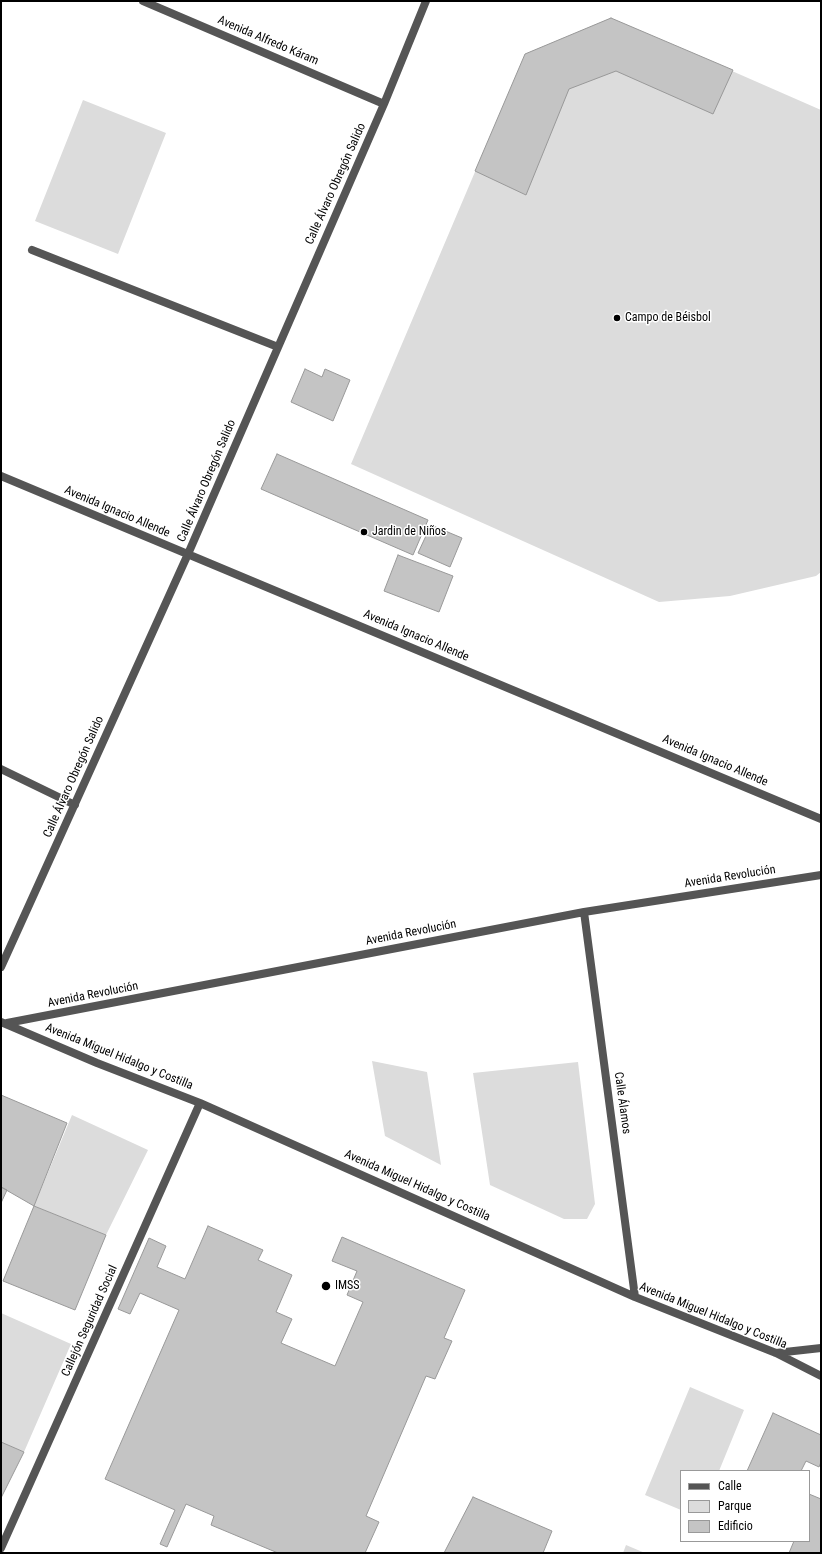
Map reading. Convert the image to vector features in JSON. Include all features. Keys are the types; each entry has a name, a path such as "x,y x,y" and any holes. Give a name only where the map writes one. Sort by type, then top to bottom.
{"street":[{"name":"Avenida Alfredo Káram","path":"143,1 384,104"},
{"name":"Calle Álvaro Obregón Salido","path":"1,967 188,554 384,104 426,1"},
{"path":"32,250 278,347"},
{"name":"Avenida Ignacio Allende","path":"1,476 821,819"},
{"path":"1,769 75,805"},
{"name":"Avenida Revolución","path":"4,1023 584,912 821,877"},
{"name":"Calle Álamos","path":"584,912 636,1297"},
{"name":"Avenida Miguel Hidalgo y Costilla","path":"4,1023 97,1063 200,1103 636,1297 776,1353 821,1376"},
{"name":"Callejón Seguridad Social","path":"1,1548 200,1103"},
{"path":"776,1353 821,1348"}],"green space":[{"name":"Campo de Béisbol","path":"611,18 821,110 821,572 816,576 730,596 659,602 351,464 525,54"},
{"path":"83,100 166,133 118,254 35,221"},
{"path":"372,1061 427,1072 441,1165 385,1136"},
{"path":"578,1062 595,1204 587,1219 564,1219 490,1185 473,1073"},
{"path":"72,1115 148,1150 106,1235 34,1206"},
{"path":"1,1313 71,1344 24,1452 1,1442"},
{"path":"690,1387 744,1410 719,1470 680,1470 680,1510 645,1495"},
{"path":"626,1545 645,1553 623,1553"}],"building":[{"path":"611,18 733,70 713,114 616,71 569,89 526,195 475,171 525,54"},
{"path":"305,369 322,377 325,369 350,380 333,421 291,402"},
{"path":"277,454 428,520 413,555 261,489"},
{"path":"431,525 462,538 450,567 418,553"},
{"path":"398,555 453,576 439,612 384,591"},
{"path":"1,1095 67,1123 34,1206 1,1187"},
{"path":"1,1187 7,1190 1,1203"},
{"path":"34,1206 106,1235 75,1310 3,1281"},
{"path":"208,1226 263,1250 258,1260 292,1275 276,1312 292,1319 281,1343 335,1366 363,1302 347,1295 357,1271 332,1261 342,1237 465,1290 444,1338 452,1341 435,1379 426,1376 366,1516 379,1522 365,1553 278,1553 211,1525 214,1516 186,1504 167,1547 160,1544 175,1510 105,1479 179,1310 140,1293 130,1314 118,1309 149,1238 166,1246 157,1267 185,1279"},
{"path":"773,1413 821,1435 821,1462 819,1467 806,1461 802,1470 747,1470"},
{"path":"1,1442 24,1452 1,1498"},
{"path":"810,1494 821,1499 821,1553 789,1553 794,1542 810,1542"},
{"path":"473,1497 552,1531 543,1553 444,1553"}],"place":[{"name":"Campo de Béisbol","path":"617,318"},
{"name":"Jardin de Niños","path":"364,532"},
{"name":"IMSS","path":"326,1286"}]}
